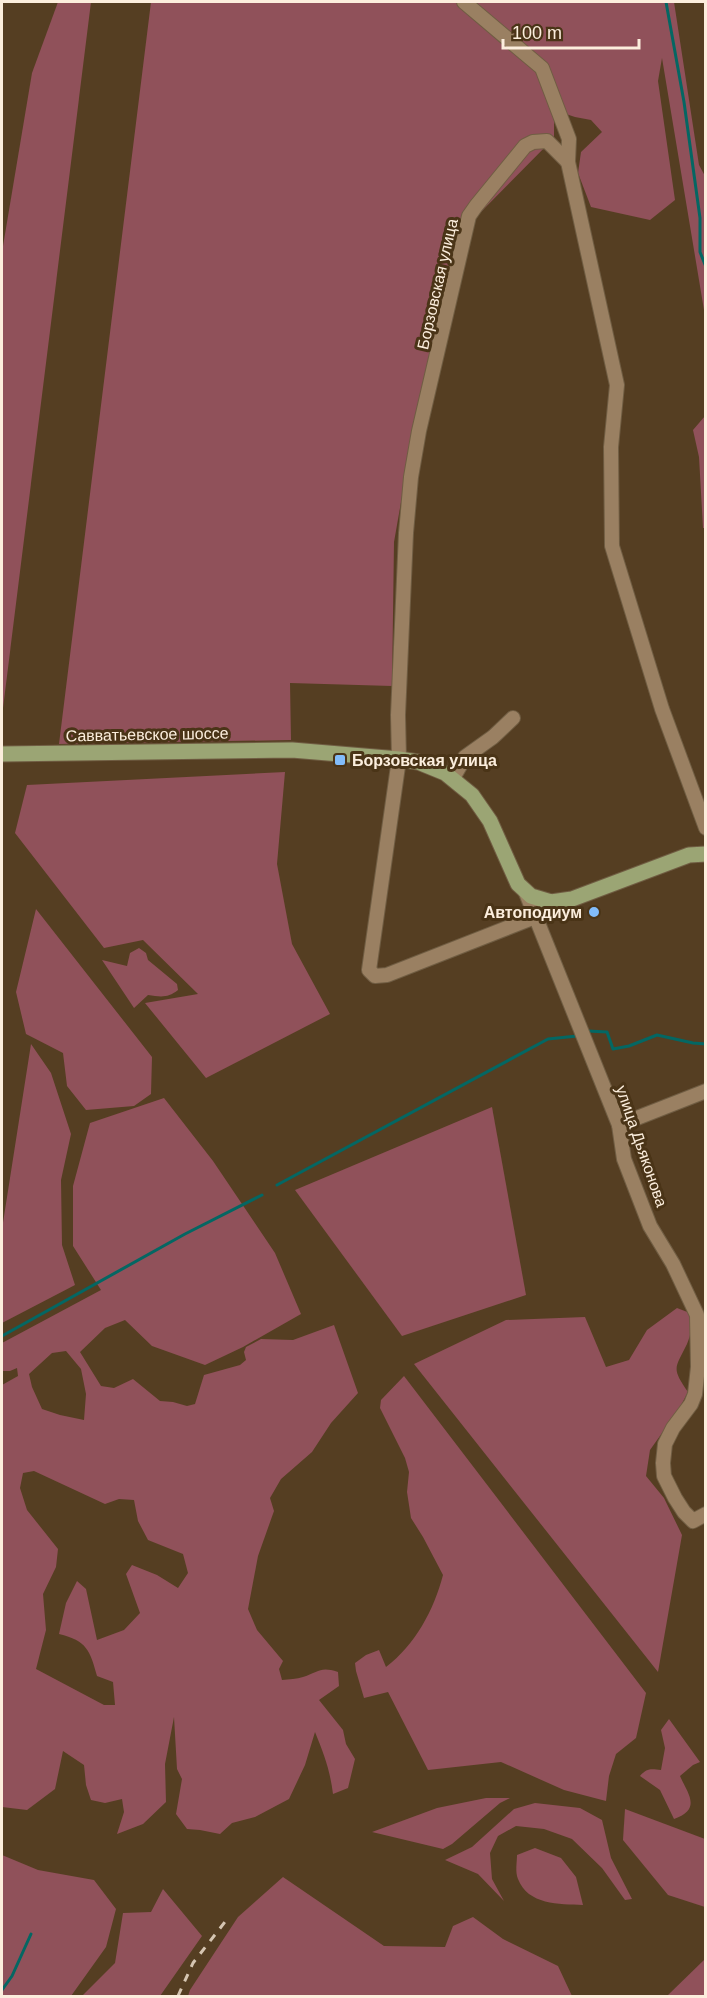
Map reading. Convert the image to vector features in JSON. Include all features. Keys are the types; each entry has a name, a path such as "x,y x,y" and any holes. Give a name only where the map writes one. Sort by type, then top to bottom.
{"main road":[{"name":"Савватьевское шоссе","path":"2,754 292,750 399,759"},
{"name":"улица Дьяконова","path":"399,759 428,765 453,778 468,790 484,810 516,881 526,893"},
{"path":"526,893 546,901 567,901 686,855 705,854"}],"street":[{"path":"464,2 542,68 569,138 568,162 617,385 611,447 612,546 662,709 705,828"},
{"name":"Борзовская улица","path":"535,917 384,976 371,973 369,964 399,759 398,715 406,533 411,477 419,431 469,216 525,146 533,142 547,141 568,162"},
{"path":"453,778 465,757 493,737 513,718"},
{"name":"улица Дьяконова","path":"526,893 619,1125 624,1160 650,1226 673,1264 697,1315 698,1367 694,1394 691,1404 673,1428 665,1444 663,1463 664,1476 684,1512 699,1517"},
{"path":"619,1125 705,1091"}],"shaded area":[{"path":"58,2 91,2 2,716 2,252 32,73"},
{"path":"151,2 674,2 699,165 705,176 705,316 662,58 658,81 675,200 650,220 591,207 578,173 581,152 602,132 591,120 554,110 554,138 473,220 451,249 438,337 435,390 413,434 394,542 392,686 290,683 291,740 59,744"},
{"path":"705,416 706,528 703,528 699,457 693,430"},
{"path":"285,772 277,864 292,944 330,1014 206,1078 145,1003 198,994 143,940 104,948 15,833 27,785"},
{"path":"36,909 152,1057 151,1094 134,1106 86,1110 67,1086 63,1053 26,1034 16,992"},
{"path":"139,948 146,953 148,960 177,984 178,990 164,996 148,995 134,1008 102,960 127,966 130,953"},
{"path":"31,1044 51,1073 71,1134 61,1180 62,1245 75,1285 2,1323 2,1229"},
{"path":"164,1098 213,1161 275,1253 301,1314 243,1347 205,1365 152,1346 125,1320 105,1328 80,1352 101,1386 114,1388 133,1379 160,1401 187,1406 195,1404 204,1375 240,1365 246,1360 244,1352 246,1347 261,1339 293,1340 334,1325 358,1393 331,1423 312,1452 281,1479 270,1498 274,1511 258,1556 248,1609 257,1630 283,1661 279,1669 282,1680 301,1678 320,1670 338,1672 339,1686 319,1700 343,1730 346,1744 355,1759 348,1788 333,1794 326,1762 315,1732 305,1765 289,1799 255,1817 232,1823 220,1834 187,1829 176,1814 182,1779 177,1769 174,1717 165,1764 166,1802 143,1824 117,1834 124,1812 122,1799 105,1803 91,1800 86,1785 84,1765 63,1751 55,1789 27,1810 2,1807 2,1385 18,1376 17,1368 2,1371 2,1343 101,1290 73,1246 73,1186 90,1123","holes":["66,1351 81,1369 86,1394 84,1420 42,1409 32,1387 29,1374 52,1353","34,1471 105,1504 119,1499 134,1500 138,1521 148,1540 183,1554 188,1573 178,1588 157,1575 132,1565 126,1574 140,1613 124,1630 97,1640 86,1589 77,1581 66,1603 59,1634 76,1640 86,1648 97,1676 113,1682 115,1705 104,1705 36,1669 46,1630 43,1594 56,1567 58,1549 27,1510 20,1488 23,1473"]},
{"path":"492,1107 526,1295 402,1336 295,1190"},
{"path":"677,1308 695,1315 677,1368 679,1377 688,1392 650,1450 646,1476 664,1498 682,1535 658,1672 414,1364 506,1320 585,1317 606,1367 629,1360 647,1330"},
{"path":"404,1376 646,1693 636,1738 616,1754 609,1776 606,1801 564,1790 501,1762 428,1770 388,1692 364,1698 355,1663 379,1650 386,1667 406,1648 429,1614 443,1575 411,1518 407,1492 409,1472 405,1458 380,1408 381,1400"},
{"path":"669,1719 700,1762 680,1776 689,1795 690,1806 688,1811 674,1819 660,1790 640,1776 649,1770 661,1770 665,1748 661,1730"},
{"path":"486,1798 510,1798 500,1803 443,1849 372,1832 437,1808"},
{"path":"535,1803 580,1808 602,1820 611,1858 632,1899 625,1900 602,1868 572,1839 544,1829 516,1826 498,1836 490,1853 492,1879 504,1901 478,1874 445,1860 472,1847 514,1809"},
{"path":"625,1809 705,1839 705,1907 668,1895 623,1840"},
{"path":"535,1848 561,1858 576,1877 583,1905 545,1901 529,1894 523,1888 518,1879 517,1855"},
{"path":"2,1855 38,1870 94,1880 116,1909 106,1947 71,1996 2,1996"},
{"path":"283,1877 384,1946 445,1947 453,1926 473,1917 503,1939 558,1966 572,1996 188,1996 238,1917"},
{"path":"163,1889 202,1936 160,1996 82,1996 115,1963 123,1913 151,1912"},
{"path":"705,1959 705,1996 667,1996"}],"waterway":[{"path":"666,2 684,102 700,218 700,252 706,267"},
{"path":"588,1031 607,1032 613,1049 629,1046 657,1035 706,1044"},
{"path":"277,1185 548,1039 577,1036"},
{"path":"2,1336 185,1234 262,1195"},
{"path":"2,1990 12,1976 31,1934"}],"railway":[{"path":"178,1996 193,1963 228,1918"}],"place":[{"name":"Борзовская улица","path":"340,760"},
{"name":"Автоподиум","path":"594,912"}]}
